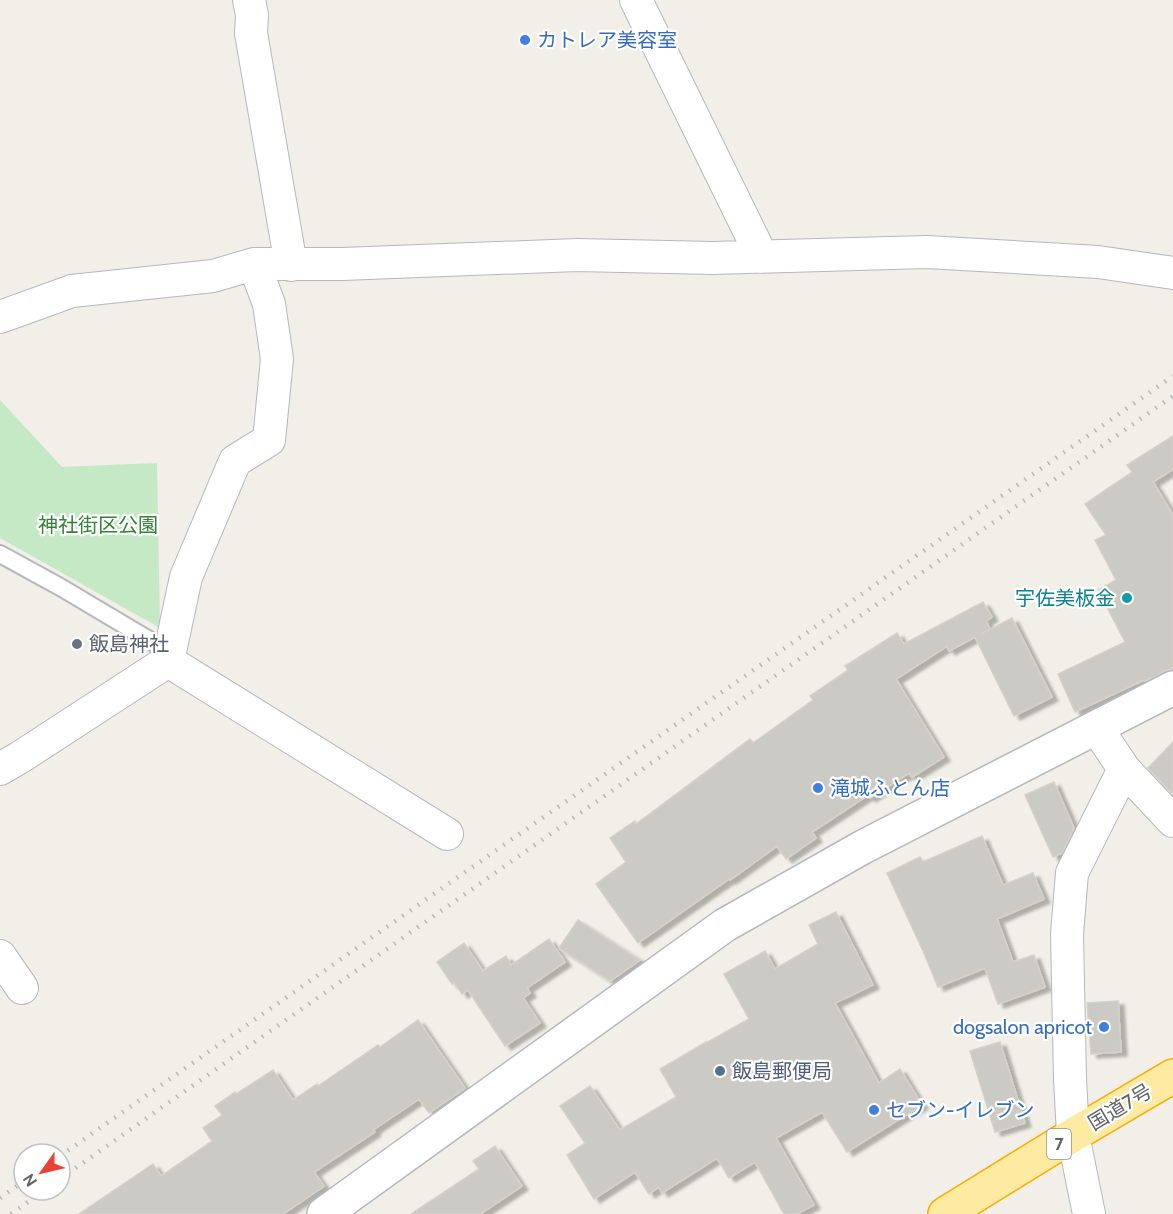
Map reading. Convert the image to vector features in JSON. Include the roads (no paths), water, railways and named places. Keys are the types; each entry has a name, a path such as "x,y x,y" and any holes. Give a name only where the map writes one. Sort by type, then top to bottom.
{"highway":[{"name":"国道7号","path":"945,1214 1173,1076"}],"street":[{"path":"249,0 252,15 251,33 291,265"},
{"path":"636,0 762,257"},
{"path":"0,317 72,291 213,276 254,264 291,265 577,255 713,258 927,252 1098,262 1173,273"},
{"path":"0,769 168,661 186,577 235,461 269,440 277,359 269,304 254,264"},
{"path":"168,661 447,834"},
{"path":"324,1214 725,926 863,847 1173,688"},
{"path":"1096,727 1124,770 1173,821"},
{"path":"1089,1214 1073,1135 1067,934 1072,873 1124,770"},
{"path":"0,956 22,988"}],"lane":[{"path":"0,554 156,644 168,661"}],"railway":[{"path":"72,1148 1173,376"},
{"path":"72,1171 1173,396"},
{"path":"0,1198 12,1190"},
{"path":"11,1214 28,1202"}],"place":[{"name":"カトレア美容室","path":"525,40"},
{"name":"宇佐美板金","path":"1127,598"},
{"name":"飯島神社","path":"77,644"},
{"name":"滝城ふとん店","path":"818,788"},
{"name":"dogsalon apricot","path":"1104,1027"},
{"name":"飯島郵便局","path":"720,1071"},
{"name":"セブン-イレブン","path":"874,1110"}],"park label":[{"name":"神社街区公園","path":"98,525"}]}
